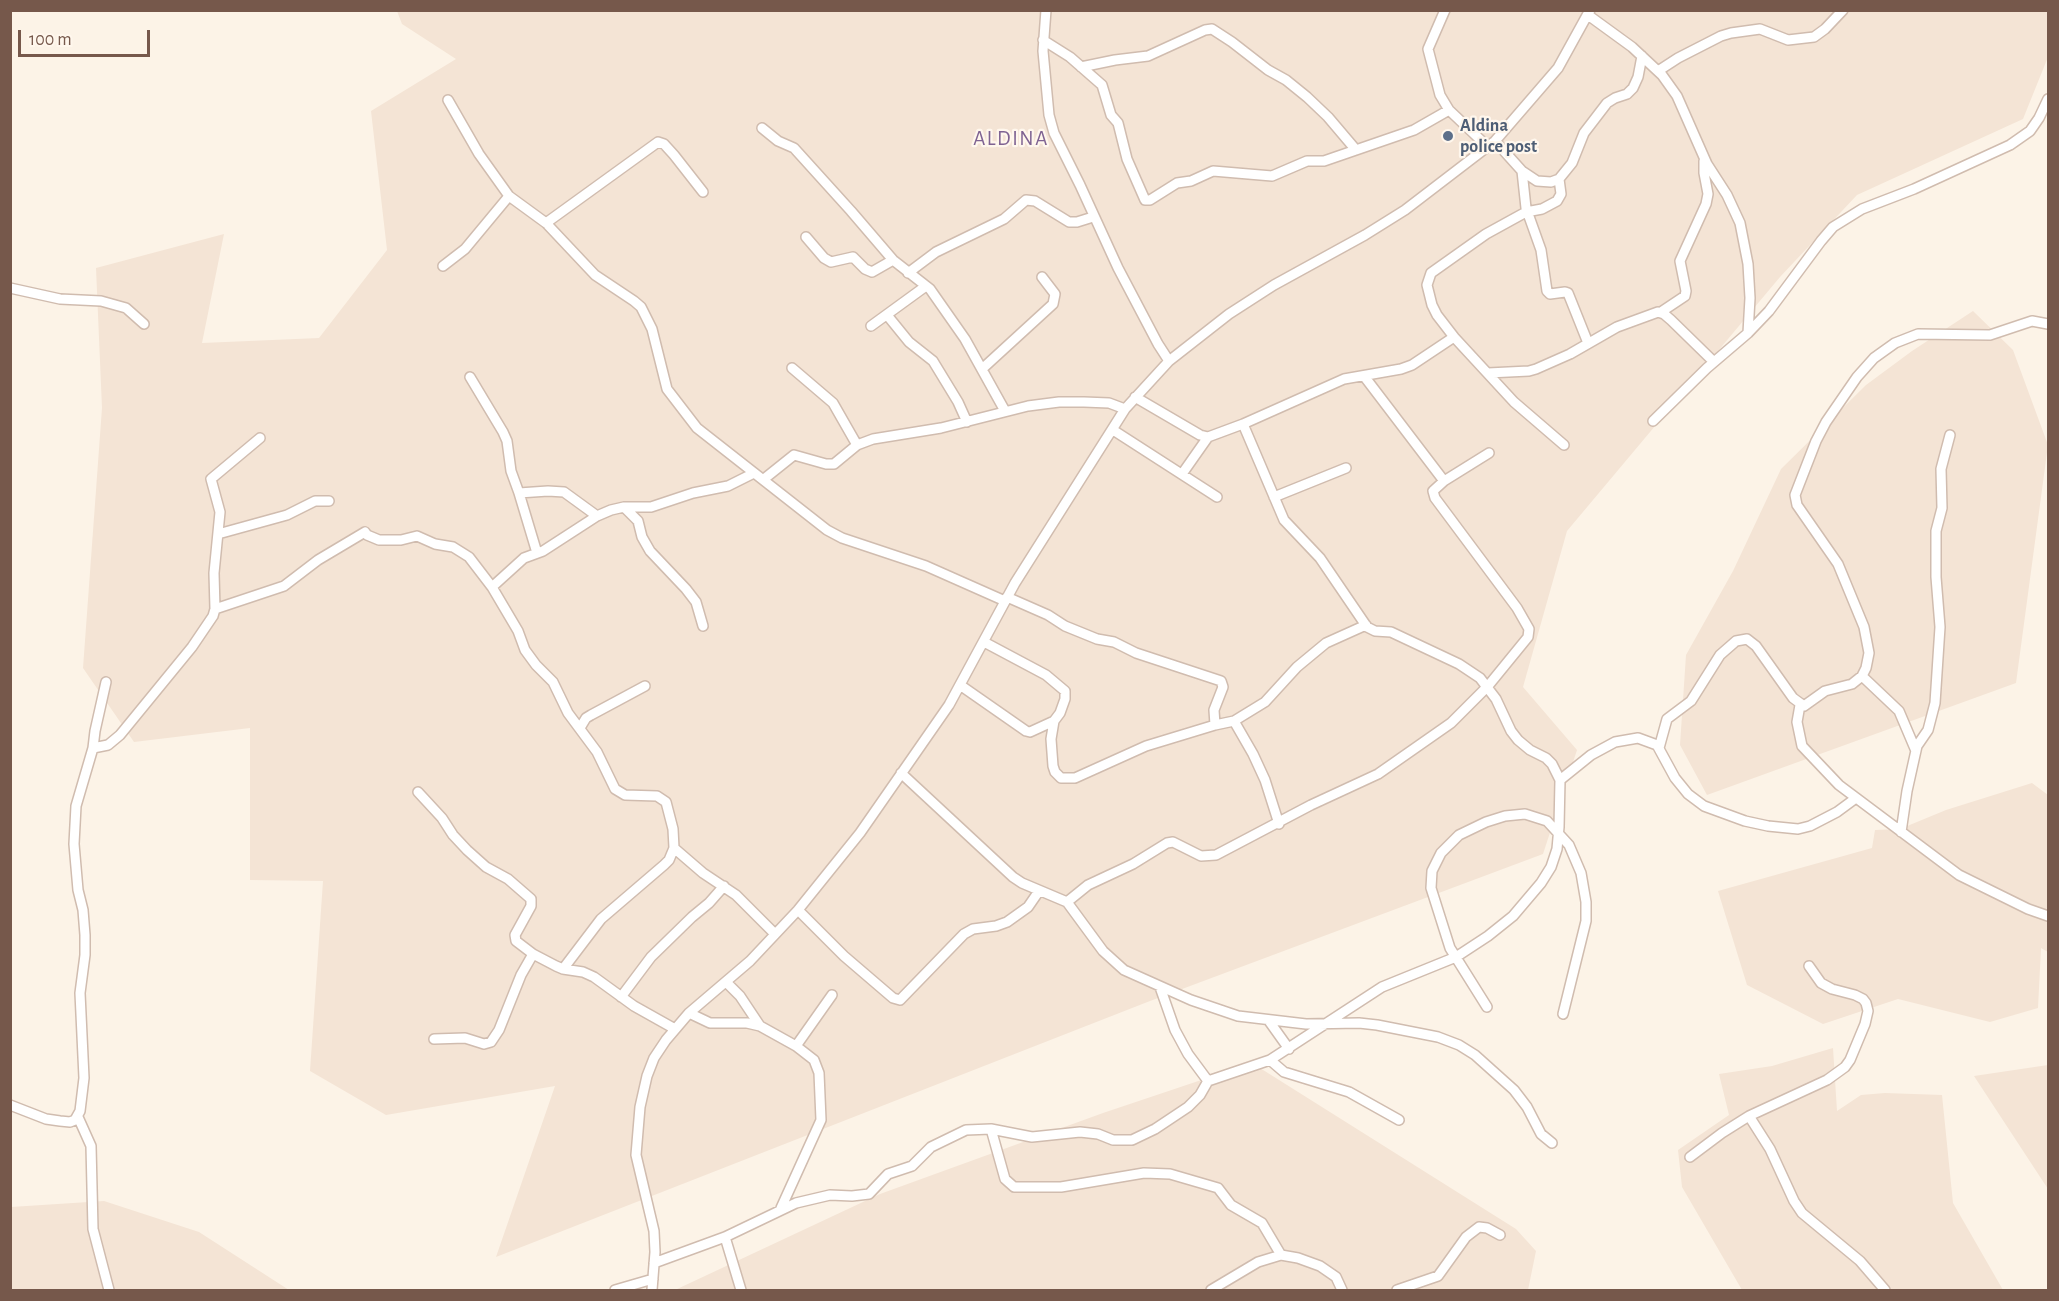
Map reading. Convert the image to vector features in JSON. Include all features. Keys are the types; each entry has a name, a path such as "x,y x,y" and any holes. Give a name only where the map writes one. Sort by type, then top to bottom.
{"street":[{"path":"1046,10 1043,40 1047,103 1057,142 1080,185 1093,217 1169,361"},
{"path":"1445,10 1428,49 1440,95 1449,110 1522,171 1544,182 1559,179 1572,163 1584,133 1607,103 1627,94 1633,88 1638,78 1642,56"},
{"path":"1658,71 1678,58 1731,33 1760,29 1788,40 1814,37 1826,29 1843,10"},
{"path":"652,1290 654,1231 636,1162 638,1113 651,1064 689,1013 750,961 798,910 854,841 960,685 1006,599 1125,409 1169,361 1250,300 1365,236 1405,210 1492,144 1558,68 1589,13 1658,71 1677,96 1704,158 1732,204 1744,240 1748,264 1750,298 1748,333"},
{"path":"1081,67 1115,60 1148,57 1205,30 1212,29 1268,70 1286,80 1328,117 1356,150"},
{"path":"1043,40 1070,57 1104,88 1111,115 1118,123 1127,159 1145,200 1150,200 1177,183 1191,181 1209,172 1272,176 1307,161 1324,160 1414,130 1449,110"},
{"path":"1653,421 1769,311 1833,227 1862,209 1914,189 2010,145 2030,131 2049,99"},
{"path":"448,100 479,154 509,196 546,223 596,275 641,307 649,321 664,380 674,399 698,428 812,519 842,538 926,566 1048,615 1065,626 1097,639 1114,642 1136,653 1221,681 1223,687 1214,710 1215,725"},
{"path":"762,128 778,141 794,148 851,210 893,261 926,286 950,316 1005,411"},
{"path":"546,223 658,142 674,155 703,192"},
{"path":"1488,373 1529,371 1570,354 1617,327 1652,313 1661,312 1683,298 1686,291 1680,261 1706,204 1708,194 1704,158"},
{"path":"1522,171 1526,212 1541,250 1547,291 1551,294 1565,291 1568,293 1588,343"},
{"path":"1559,179 1561,194 1557,201 1542,209 1526,212 1486,234 1434,269 1427,285 1437,315 1454,337 1514,402 1564,445"},
{"path":"444,266 465,249 509,196"},
{"path":"908,273 936,252 1004,219 1026,200 1035,201 1069,222 1093,217"},
{"path":"806,237 824,258 831,262 852,257 872,272 893,261"},
{"path":"982,369 1053,304 1055,294 1042,277"},
{"path":"871,326 926,286"},
{"path":"10,288 60,299 101,301 126,309 144,324"},
{"path":"1661,312 1714,362"},
{"path":"887,315 909,342 933,361 958,402 967,422"},
{"path":"1659,748 1667,719 1691,700 1720,655 1736,641 1747,639 1756,646 1800,705 1806,705 1825,691 1852,684 1862,676 1869,653 1864,627 1838,564 1795,500 1795,495 1826,422 1857,377 1874,358 1895,343 1918,334 1990,335 2032,321 2049,324"},
{"path":"1135,397 1200,435 1208,437 1344,379 1388,373 1412,365 1454,337"},
{"path":"792,368 833,403 857,445"},
{"path":"1364,376 1444,482"},
{"path":"470,378 507,441 511,471 537,553"},
{"path":"764,479 794,455 834,464 857,445 873,439 967,422 1005,411 1059,402 1109,403 1125,409"},
{"path":"654,1263 725,1237 761,1221 781,1208 830,1195 869,1194 888,1174 912,1166 935,1144 966,1130 992,1129 1032,1137 1080,1132 1098,1134 1113,1140 1132,1140 1155,1129 1188,1107 1200,1095 1208,1081 1270,1060 1382,987 1456,957 1488,936 1513,916 1528,900 1551,867 1557,849 1560,780 1557,772 1546,758 1530,750 1518,740 1488,686 1480,678 1460,664 1391,632 1375,631 1366,625 1320,558 1284,520 1243,424"},
{"path":"1113,430 1217,497"},
{"path":"1901,832 1902,816 1916,752 1920,740 1928,730 1935,703 1940,627 1935,567 1936,531 1942,508 1941,469 1950,435"},
{"path":"1182,474 1208,437"},
{"path":"93,748 108,745 120,735 196,641 213,616 215,609 214,573 220,512 212,479 260,438"},
{"path":"1067,902 1088,885 1133,864 1167,843 1173,842 1201,856 1211,857 1233,848 1311,805 1378,774 1451,723 1488,686 1528,637 1529,629 1517,608 1435,498 1433,491 1489,453"},
{"path":"1275,497 1346,468"},
{"path":"492,587 524,558 570,535 597,516 624,507 648,508 693,493 728,486 754,473"},
{"path":"519,493 564,492 597,516"},
{"path":"219,534 287,515 315,501 329,501"},
{"path":"624,507 638,521 642,537 650,551 696,602 703,626"},
{"path":"638,521 648,508"},
{"path":"215,609 284,586 318,560 365,532 367,536 379,540 401,540 417,536 435,544 453,547 469,557 492,587 513,621 525,650 550,679 568,713 597,752 618,792 653,795 663,799 670,815 674,848 669,860 601,919 563,969"},
{"path":"1054,720 1051,739 1053,766 1058,776 1067,778 1086,774 1146,746 1233,721 1265,702 1297,667 1326,644 1366,625"},
{"path":"960,685 1026,731 1030,732 1054,720 1060,713 1066,694 1063,688 1046,675 984,642"},
{"path":"1862,676 1899,711 1916,752"},
{"path":"106,682 93,748 76,806 73,832 85,935 80,993 84,1078 78,1117 91,1146 93,1230 109,1290"},
{"path":"580,728 586,718 645,686"},
{"path":"1800,705 1797,722 1802,746 1839,785 1959,875 2028,909 2049,916"},
{"path":"1233,721 1261,771 1279,824"},
{"path":"1560,780 1581,762 1616,742 1638,738 1649,741 1659,748 1688,794 1704,806 1745,820 1768,826 1798,829 1810,826 1837,812 1856,798"},
{"path":"901,773 1013,877 1067,902 1102,951 1124,970 1160,987 1238,1016 1269,1021 1377,1025 1438,1038 1459,1045 1475,1055 1514,1090 1527,1107 1542,1134 1552,1143"},
{"path":"418,792 467,850 486,867 508,879 531,899 531,906 515,937 516,941 533,954 563,969 588,974 621,997 675,1029"},
{"path":"1487,1007 1450,948 1431,888 1432,871 1447,845 1472,827 1505,816 1525,814 1547,821 1569,845 1581,873 1586,902 1586,921 1563,1014"},
{"path":"674,848 736,895 775,934"},
{"path":"621,997 651,957 724,886"},
{"path":"798,910 844,956 896,1000 905,996 964,934 973,929 996,927 1007,922 1028,907 1039,891"},
{"path":"434,1039 465,1038 484,1044 490,1042 499,1030 521,975 533,954"},
{"path":"1690,1157 1749,1116 1827,1080 1839,1072 1850,1060 1861,1037 1868,1011 1866,1003 1855,995 1832,989 1821,983 1809,966"},
{"path":"726,982 760,1026"},
{"path":"1160,987 1175,1030 1188,1054 1208,1081"},
{"path":"796,1046 832,995"},
{"path":"689,1013 710,1023 747,1023 760,1026 812,1057 818,1069 822,1116 781,1208"},
{"path":"1269,1021 1289,1049"},
{"path":"1270,1060 1284,1072 1349,1092 1399,1120"},
{"path":"10,1105 53,1120 70,1122 78,1117"},
{"path":"1749,1116 1770,1149 1802,1213 1860,1261 1885,1290"},
{"path":"992,1129 1005,1179 1014,1187 1061,1187 1144,1173 1170,1174 1218,1188 1231,1205 1262,1224 1281,1255"},
{"path":"1397,1290 1438,1276 1466,1237 1479,1227 1487,1228 1500,1236"},
{"path":"725,1237 741,1290"},
{"path":"1212,1290 1258,1262 1281,1255 1320,1266 1336,1277 1342,1290"},
{"path":"615,1290 653,1279"}],"shaded area":[{"path":"397,11 2048,11 2048,57 2023,119 1857,195 1780,277 1567,531 1523,687 1577,750 1543,854 1150,1001 496,1257 555,1086 386,1115 310,1071 323,881 250,880 250,728 134,742 83,668 102,408 96,268 224,234 202,343 319,338 387,250 371,111 456,59 402,24"},
{"path":"1973,311 2013,350 2048,445 2016,683 1707,795 1680,745 1686,655 1733,571 1781,469 1866,385"},
{"path":"2032,783 2048,795 2048,952 2041,948 2038,1008 1990,1022 1898,999 1823,1024 1747,985 1718,891 1872,848 1875,830 1900,829 1946,810"},
{"path":"1833,1048 1837,1111 1861,1095 1885,1093 1942,1095 1953,1203 2003,1290 1742,1290 1682,1187 1678,1150 1729,1115 1719,1074 1772,1066"},
{"path":"1252,1063 1516,1229 1536,1251 1528,1290 675,1290 880,1194 1103,1113"},
{"path":"2048,1065 2048,1189 1974,1076"},
{"path":"104,1201 199,1232 289,1290 11,1290 11,1207"}],"place":[{"name":"Aldina police post","path":"1448,136"}],"district":[{"name":"ALDINA","path":"1011,139"}]}
